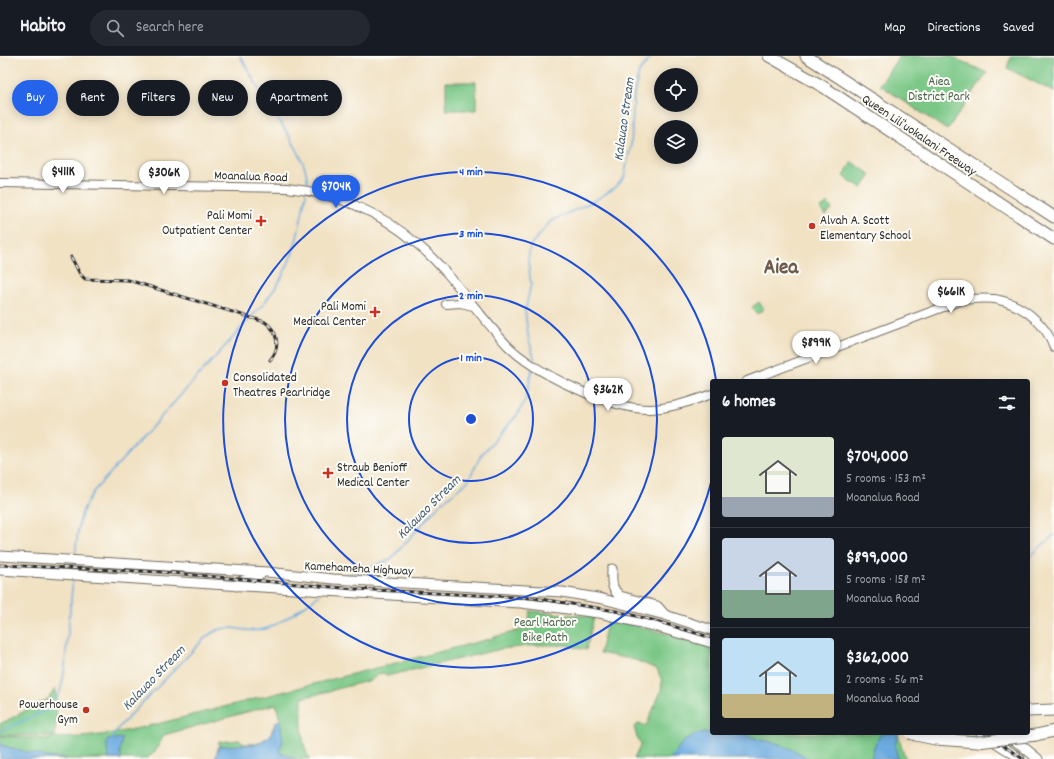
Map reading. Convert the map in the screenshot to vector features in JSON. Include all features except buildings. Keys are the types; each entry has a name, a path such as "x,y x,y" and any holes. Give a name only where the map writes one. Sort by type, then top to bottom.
{"highway":[{"name":"Queen Liliʻuokalani Freeway","path":"769,56 822,86 1054,239"},
{"name":"Queen Liliʻuokalani Freeway","path":"806,56 1054,217"},
{"path":"1030,711 1054,710"},
{"path":"914,735 935,739 978,742 1036,735 1054,731"}],"main road":[{"name":"Moanalua Road","path":"0,183 235,186 295,189 315,192 336,198 355,205 383,219 429,255 506,344 526,362 544,373 610,403 634,408 666,408 691,402 710,395"},
{"path":"752,379 962,300 981,298 1000,300 1019,308 1041,325 1054,347"},
{"path":"446,304 460,303 473,306"},
{"name":"Kamehameha Highway","path":"0,556 267,572 361,581 568,593 603,599 665,615 710,629"},
{"path":"612,569 612,587 616,593 620,596 657,606 665,615"},
{"name":"Kamehameha Highway","path":"0,570 231,586 521,603 585,611 661,628 710,642"},
{"path":"231,586 246,571"},
{"path":"231,586 267,572"},
{"path":"372,581 385,587 394,596 397,592 404,588 420,584"},
{"path":"984,735 1020,759"},
{"path":"1006,735 1038,759"}],"green space":[{"name":"Aiea District Park","path":"899,56 950,56 987,73 947,130 880,85"},
{"name":"Aiea District Park","path":"1011,56 1054,56 1054,92 1007,68"},
{"path":"446,82 476,82 476,110 446,110"},
{"path":"852,162 871,175 862,188 843,176"},
{"path":"828,203 832,210 825,215 820,209"},
{"path":"759,302 764,309 757,314 752,307"},
{"name":"Pearl Harbor Bike Path","path":"530,611 594,617 586,650 566,645 539,645 501,649 387,676 384,673 378,674 372,680 302,698 303,738 310,759 246,759 217,753 219,742 239,740 244,744 257,744 270,736 276,722 280,720 276,704 164,735 155,752 146,759 46,759 4,746 0,742 0,736 51,739 51,737 64,738 92,736 121,732 161,723 528,628"},
{"path":"608,619 710,644 710,732 704,733 675,759 634,759 641,744 637,738 634,727 639,723 646,726 661,691 662,681 657,669 635,660 600,653"},
{"path":"55,689 57,705 55,736 0,735 0,724 48,699"},
{"path":"744,735 894,735 877,759 798,759 757,739"},
{"path":"897,735 898,735 906,759 891,759"}],"water":[{"path":"280,720 283,741 279,752 297,759 215,759 219,746 257,744 270,736 276,722"},
{"path":"710,732 710,735 746,735 776,743 794,750 810,759 669,759 684,741 693,735"},
{"path":"880,735 898,735 895,745 898,759 871,759 874,747"},
{"path":"122,738 120,751 121,759 109,759 107,740"},
{"path":"0,742 4,746 47,757 66,759 0,759"}],"waterway":[{"path":"240,56 300,155 305,167 307,188"},
{"name":"Kalauao Stream","path":"534,362 528,335 525,311 531,284 528,262 530,246 551,221 594,201 616,187 624,178 631,146 634,93 639,72 652,56"},
{"path":"75,558 81,516 93,492 265,302 275,289 289,263 297,238 306,193"},
{"name":"Kalauao Stream","path":"348,576 392,558 439,505 468,481 481,455 517,415 526,399 532,369"},
{"path":"1030,556 1054,535"},
{"path":"73,572 74,564"},
{"path":"0,731 52,708 60,692 64,674 73,578"},
{"name":"Kalauao Stream","path":"113,739 114,734 120,726 206,637 215,631 222,629 236,628 257,631 272,627 320,595"}],"railway":[{"path":"71,257 80,274 85,279 128,280 265,322 273,330 277,345 276,350 270,360"},
{"path":"0,565 160,572 354,589 534,598 616,611 710,637"},
{"path":"988,735 1023,759"}],"place":[{"name":"Pali Momi Outpatient Center","path":"261,221"},
{"name":"Alvah A. Scott Elementary School","path":"812,226"},
{"name":"Pali Momi Medical Center","path":"375,312"},
{"name":"Consolidated Theatres Pearlridge","path":"225,383"},
{"name":"Straub Benioff Medical Center","path":"328,473"},
{"name":"Powerhouse Gym","path":"86,710"}],"district":[{"name":"Aiea","path":"781,266"}]}
